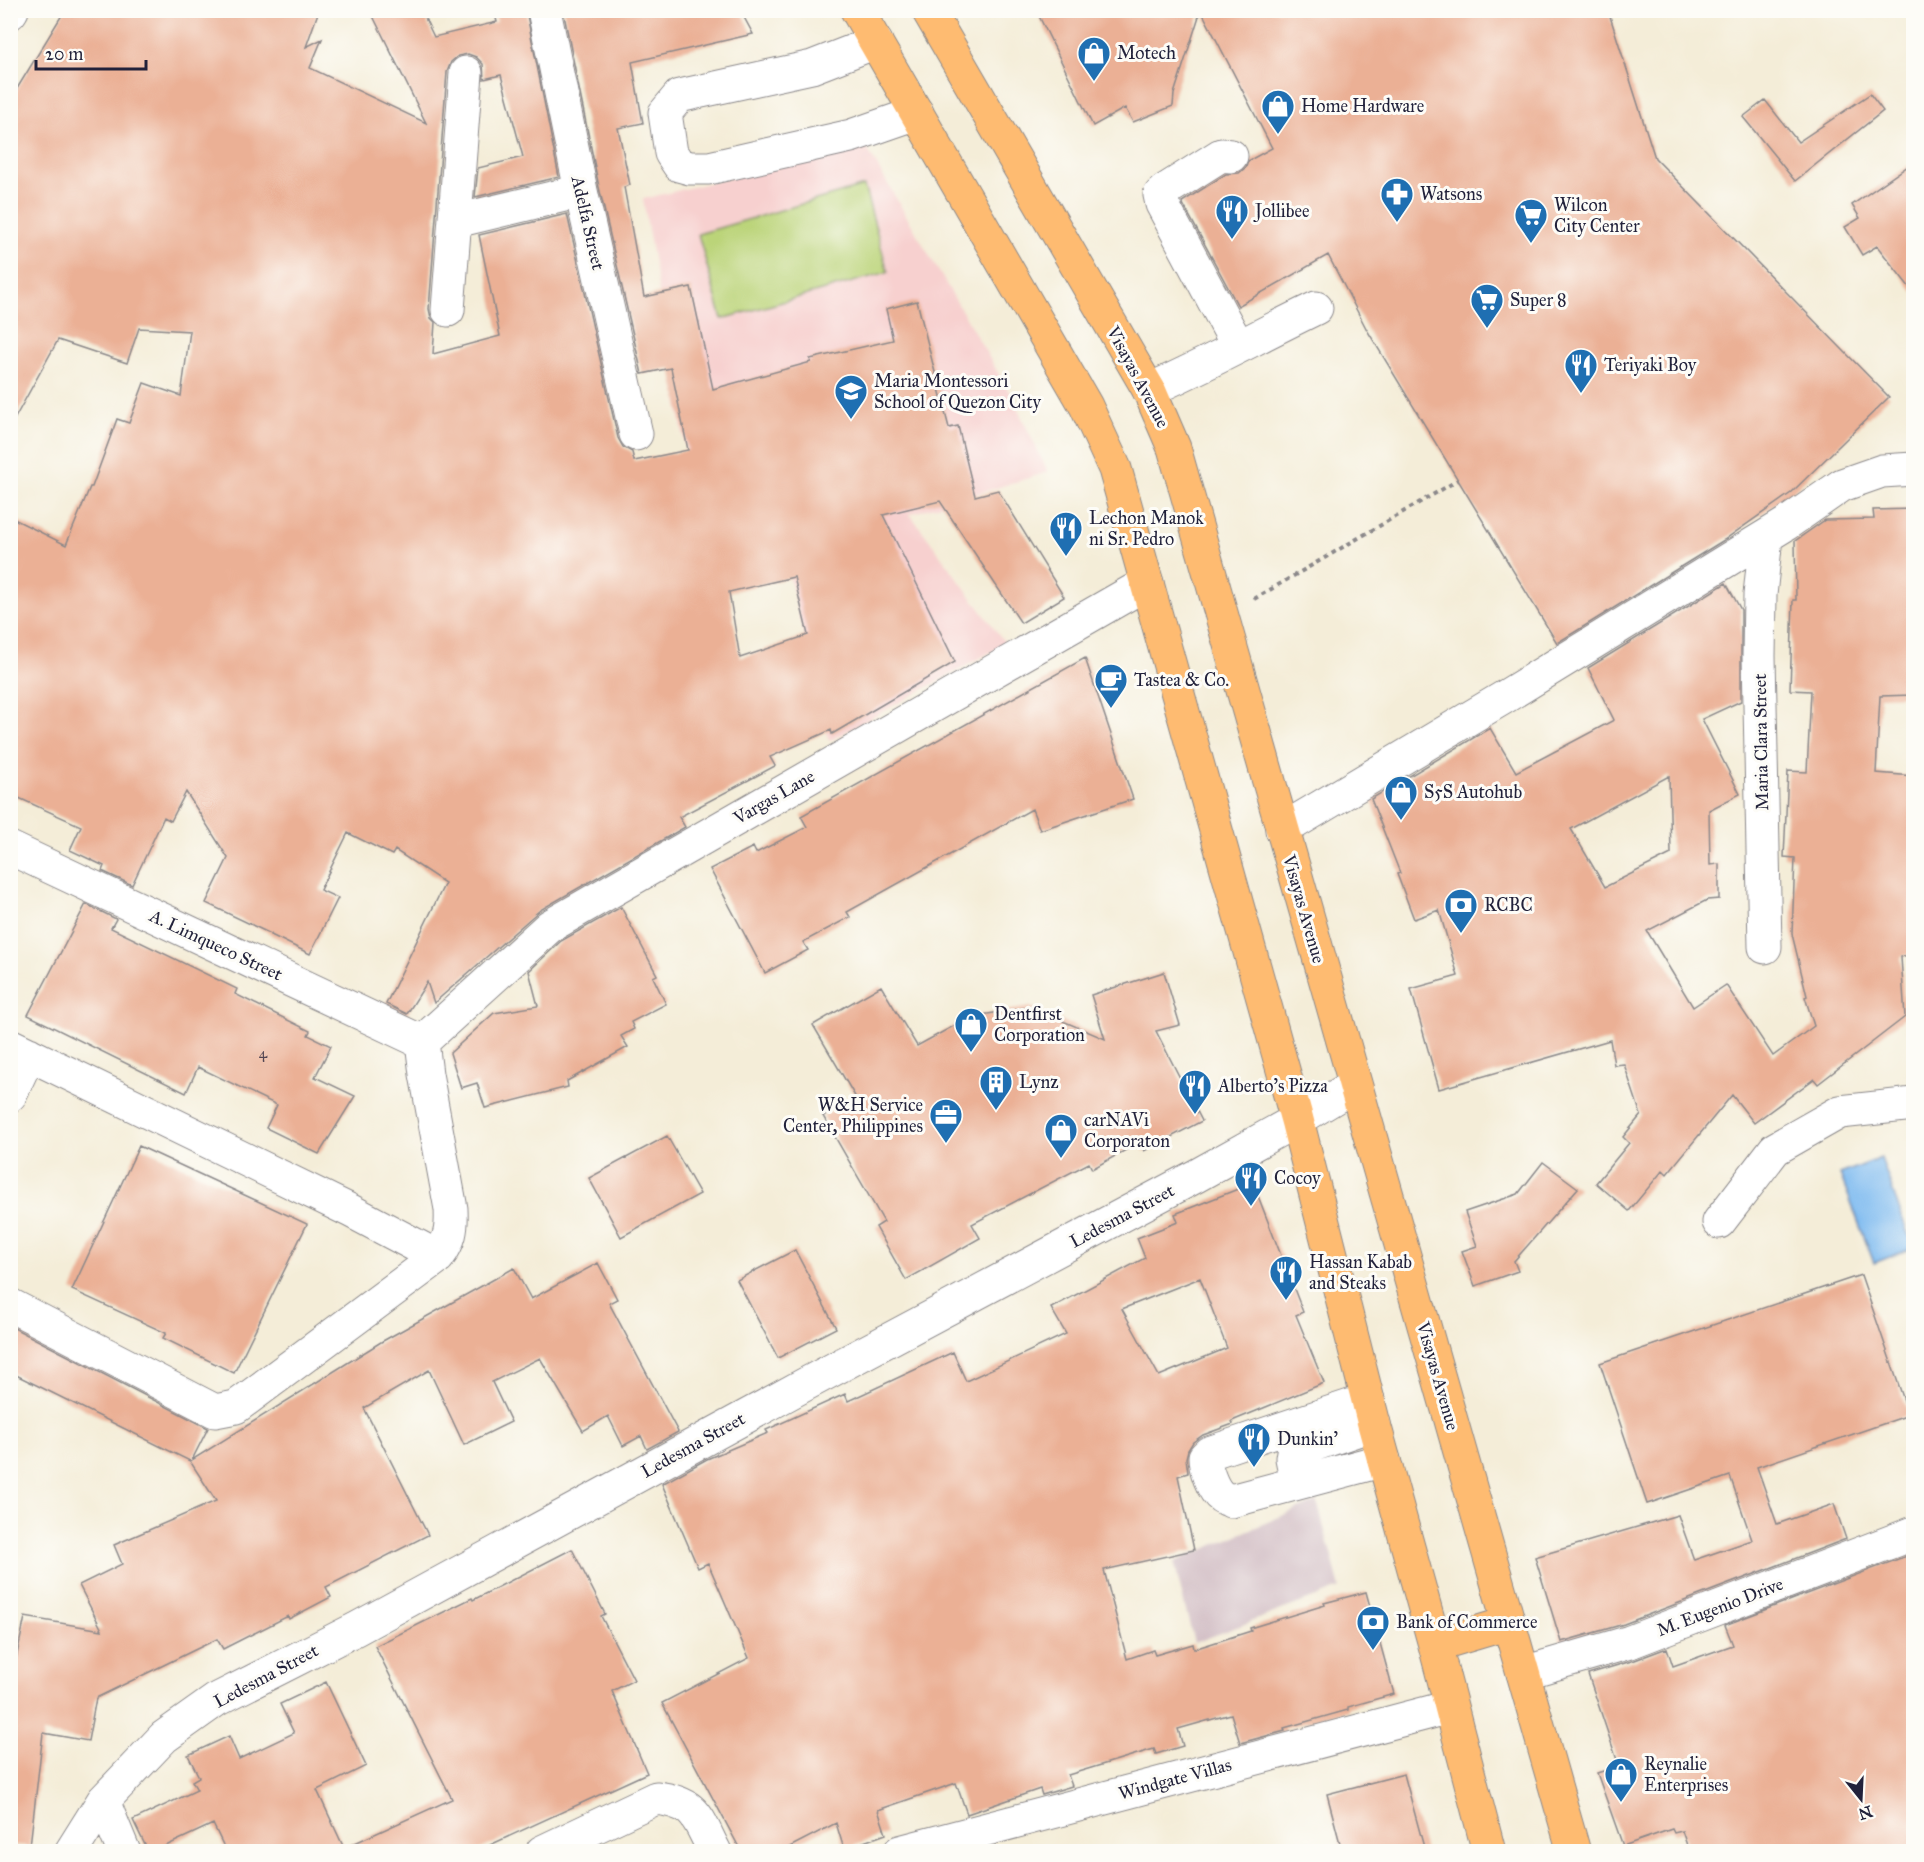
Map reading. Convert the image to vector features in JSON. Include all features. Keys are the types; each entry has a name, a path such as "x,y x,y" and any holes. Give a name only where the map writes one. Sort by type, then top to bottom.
{"main road":[{"path":"857,10 1086,406 1115,469 1297,1120 1371,1412 1489,1851"},
{"name":"Visayas Avenue","path":"937,13 1149,390 1174,448 1574,1851"},
{"path":"1435,1645 1509,1623"}],"street":[{"name":"Adelfa Street","path":"544,10 580,190 636,434"},
{"path":"876,42 812,67 679,96 665,113 671,153 679,165 690,168 709,168 851,136 917,113"},
{"path":"448,310 466,73"},
{"path":"1232,156 1221,155 1160,195 1162,204 1238,346"},
{"path":"456,221 580,190"},
{"path":"1149,390 1199,368 1316,308"},
{"path":"1282,830 1766,537 1842,485 1882,471 1914,469"},
{"name":"Maria Clara Street","path":"1765,947 1759,656 1766,537"},
{"name":"Vargas Lane","path":"422,1042 550,926 1148,583"},
{"name":"A. Limqueco Street","path":"10,848 422,1042"},
{"path":"10,1305 215,1411 236,1407 438,1257 448,1243 452,1226 451,1209 422,1042"},
{"path":"10,1095 20,1050 351,1211 438,1257"},
{"name":"Ledesma Street","path":"71,1851 103,1801 164,1737 216,1700 356,1629 1297,1120 1355,1085"},
{"path":"1719,1222 1775,1149 1840,1112 1914,1104"},
{"path":"1371,1412 1209,1454 1205,1457 1205,1464 1215,1489 1222,1498 1231,1500 1384,1460"},
{"path":"1298,1483 1292,1458 1293,1452 1371,1412"},
{"name":"M. Eugenio Drive","path":"1523,1672 1630,1642 1914,1533"},
{"name":"Windgate Villas","path":"900,1851 1450,1707"},
{"path":"542,1851 656,1798 675,1800 691,1808 716,1851"},
{"path":"103,1801 124,1851"}],"path":[{"path":"1223,617 1458,480"}],"shaded area":[{"name":"Maria Montessori School of Quezon City","path":"865,145 1011,395 1048,472 910,514 1006,644 829,741 758,445 687,458 643,199"},
{"path":"1317,1501 1340,1588 1194,1643 1174,1562"}],"green space":[{"path":"864,186 888,272 722,319 698,234"}],"water":[{"path":"1881,1158 1913,1248 1874,1263 1840,1174"}],"building":[{"path":"65,10 319,10 306,47 322,39 310,68 426,123 370,10 421,10 434,37 497,22 494,10 526,10 559,177 475,197 478,168 523,157 501,75 484,79 483,64 476,57 468,54 458,56 451,62 447,72 429,309 431,318 435,322 433,354 500,336 479,235 567,214 618,438 623,447 632,452 634,461 688,450 671,368 642,374 599,187 563,10 740,10 753,34 632,62 643,123 618,128 630,185 624,187 644,297 691,287 713,389 811,362 810,359 893,340 886,309 917,301 949,428 958,426 975,496 998,490 1064,597 1021,623 940,501 883,515 955,662 832,734 831,730 770,757 775,766 679,817 685,827 540,910 434,1003 427,982 407,1014 386,1004 445,883 395,850 392,855 348,833 320,890 338,898 310,954 206,903 228,858 186,792 171,821 164,817 132,885 102,871 104,866 70,850 81,826 10,794 10,517 66,545 90,487 92,487 117,419 129,423 144,383 181,396 190,331 139,328 127,363 58,340 10,427 10,100","holes":["794,577 808,635 740,658 729,592"]},
{"path":"1036,10 1201,10 1174,94 1173,106 1133,122 1125,108 1093,126"},
{"name":"Wilcon City Center","path":"1201,10 1608,10 1655,158 1889,397 1791,493 1724,540 1557,643 1367,330 1328,255 1238,306 1182,202 1226,174 1239,173 1246,167 1248,161 1272,148"},
{"path":"1870,94 1883,111 1795,181 1743,117 1765,100 1798,142"},
{"path":"1914,162 1914,293 1877,246 1862,255 1845,227 1860,218 1852,205"},
{"path":"1914,509 1914,695 1880,696 1876,773 1914,776 1914,953 1901,957 1905,1017 1818,1084 1814,1079 1754,1123 1732,1095 1667,1174 1663,1170 1629,1211 1596,1183 1629,1143 1623,1137 1641,1115 1624,1064 1614,1065 1610,1040 1439,1089 1411,989 1458,976 1439,910 1414,919 1397,874 1400,873 1371,799 1490,728 1516,772 1614,720 1588,668 1726,583 1741,610 1741,701 1702,719 1740,794 1709,810 1710,865 1719,864 1719,899 1707,900 1647,931 1693,1007 1726,985 1773,1056 1814,1026 1805,997 1807,996 1792,934 1795,858 1784,857 1788,771 1807,772 1811,691 1790,690 1793,600 1796,600 1795,541 1825,520 1874,519 1873,510","holes":["1669,776 1671,854 1605,887 1571,829"]},
{"path":"1085,658 1133,799 1040,830 1032,809 847,912 850,917 803,942 808,950 765,973 710,869 753,847 756,853 807,827 801,816"},
{"path":"86,904 116,919 111,928 237,989 235,994 310,1031 308,1035 331,1046 315,1077 355,1096 319,1154 266,1128 277,1105 198,1067 186,1093 28,1015"},
{"path":"621,907 657,975 653,977 666,1004 631,1022 634,1029 621,1036 628,1047 567,1081 568,1087 485,1108 477,1083 461,1088 450,1053 494,1013 538,1006 529,971 561,941"},
{"path":"1164,972 1180,1025 1156,1031 1202,1121 1144,1151 1140,1142 1092,1169 1089,1163 972,1224 980,1238 906,1280 876,1227 884,1222 823,1116 856,1098 813,1025 881,986 917,1046 970,1017 1030,1007 1105,1039 1091,995"},
{"path":"667,1136 700,1194 621,1237 589,1178"},
{"path":"139,1146 307,1224 234,1373 163,1338 166,1333 72,1290"},
{"path":"1543,1162 1578,1188 1514,1261 1518,1271 1475,1286 1462,1251 1477,1246 1465,1212 1518,1194"},
{"path":"1253,1183 1303,1312 1296,1315 1324,1383 1232,1421 1233,1424 1203,1435 1193,1442 1186,1458 1188,1473 1178,1476 1194,1550 1104,1570 1127,1659 1153,1650 1155,1655 1193,1644 1194,1649 1251,1631 1250,1628 1325,1605 1324,1603 1366,1592 1394,1694 1284,1728 1285,1731 1240,1743 1231,1714 1178,1729 1183,1746 1156,1754 1154,1749 1068,1775 1072,1786 1042,1795 1040,1789 967,1814 956,1783 878,1810 886,1834 844,1849 836,1823 782,1851 741,1851 662,1703 749,1658 708,1563 698,1568 662,1484 707,1459 768,1433 766,1430 845,1394 848,1401 953,1352 966,1381 1066,1334 1051,1308 1145,1258 1137,1238 1178,1222 1175,1214","holes":["1200,1278 1227,1348 1159,1376 1122,1309"]},
{"path":"795,1250 836,1328 778,1358 737,1280"},
{"path":"598,1263 617,1299 609,1303 678,1432 647,1449 641,1436 623,1446 608,1416 583,1431 540,1358 492,1382 511,1422 464,1445 429,1370 364,1408 428,1535 326,1587 331,1597 289,1619 288,1616 223,1649 217,1639 96,1698 88,1741 43,1733 30,1846 10,1845 10,1687 25,1617 102,1630 79,1585 122,1564 114,1545 216,1501 190,1461 10,1372 10,1326 208,1428 192,1460 381,1342 514,1268 531,1299"},
{"path":"1861,1275 1909,1415 1757,1467 1777,1524 1834,1504 1846,1539 1624,1624 1561,1642 1535,1557 1678,1515 1694,1560 1752,1540 1730,1476 1647,1504 1600,1363"},
{"path":"572,1549 605,1614 601,1616 634,1680 612,1691 647,1773 477,1851 226,1851 213,1824 155,1851 148,1851 133,1820 197,1790 192,1781 199,1777 188,1755 229,1736 239,1759 294,1733 280,1704 326,1682 366,1766 317,1790 344,1848 452,1799 375,1646 472,1598 473,1600"},
{"path":"1914,1553 1914,1851 1689,1851 1682,1831 1674,1833 1672,1829 1623,1846 1597,1773 1619,1766 1588,1674 1667,1648 1673,1666 1733,1645 1725,1625"},
{"path":"1404,1774 1425,1851 1342,1851 1327,1794"}],"place":[{"name":"Motech","path":"1094,82"},
{"name":"Home Hardware","path":"1278,135"},
{"name":"Watsons","path":"1397,223"},
{"name":"Jollibee","path":"1232,240"},
{"name":"Wilcon City Center","path":"1531,244"},
{"name":"Super 8","path":"1487,329"},
{"name":"Teriyaki Boy","path":"1581,394"},
{"name":"Maria Montessori School of Quezon City","path":"851,420"},
{"name":"Lechon Manok ni Sr. Pedro","path":"1066,557"},
{"name":"Tastea & Co.","path":"1111,709"},
{"name":"S5S Autohub","path":"1401,821"},
{"name":"RCBC","path":"1461,934"},
{"name":"Dentfirst Corporation","path":"971,1053"},
{"name":"Lynz","path":"996,1111"},
{"name":"Alberto's Pizza","path":"1195,1115"},
{"name":"W&H Service Center, Philippines","path":"946,1144"},
{"name":"carNAVi Corporaton","path":"1061,1159"},
{"name":"Cocoy","path":"1251,1207"},
{"name":"Hassan Kabab and Steaks","path":"1286,1301"},
{"name":"Dunkin'","path":"1254,1468"},
{"name":"Bank of Commerce","path":"1373,1651"},
{"name":"Reynalie Enterprises","path":"1621,1803"}]}
